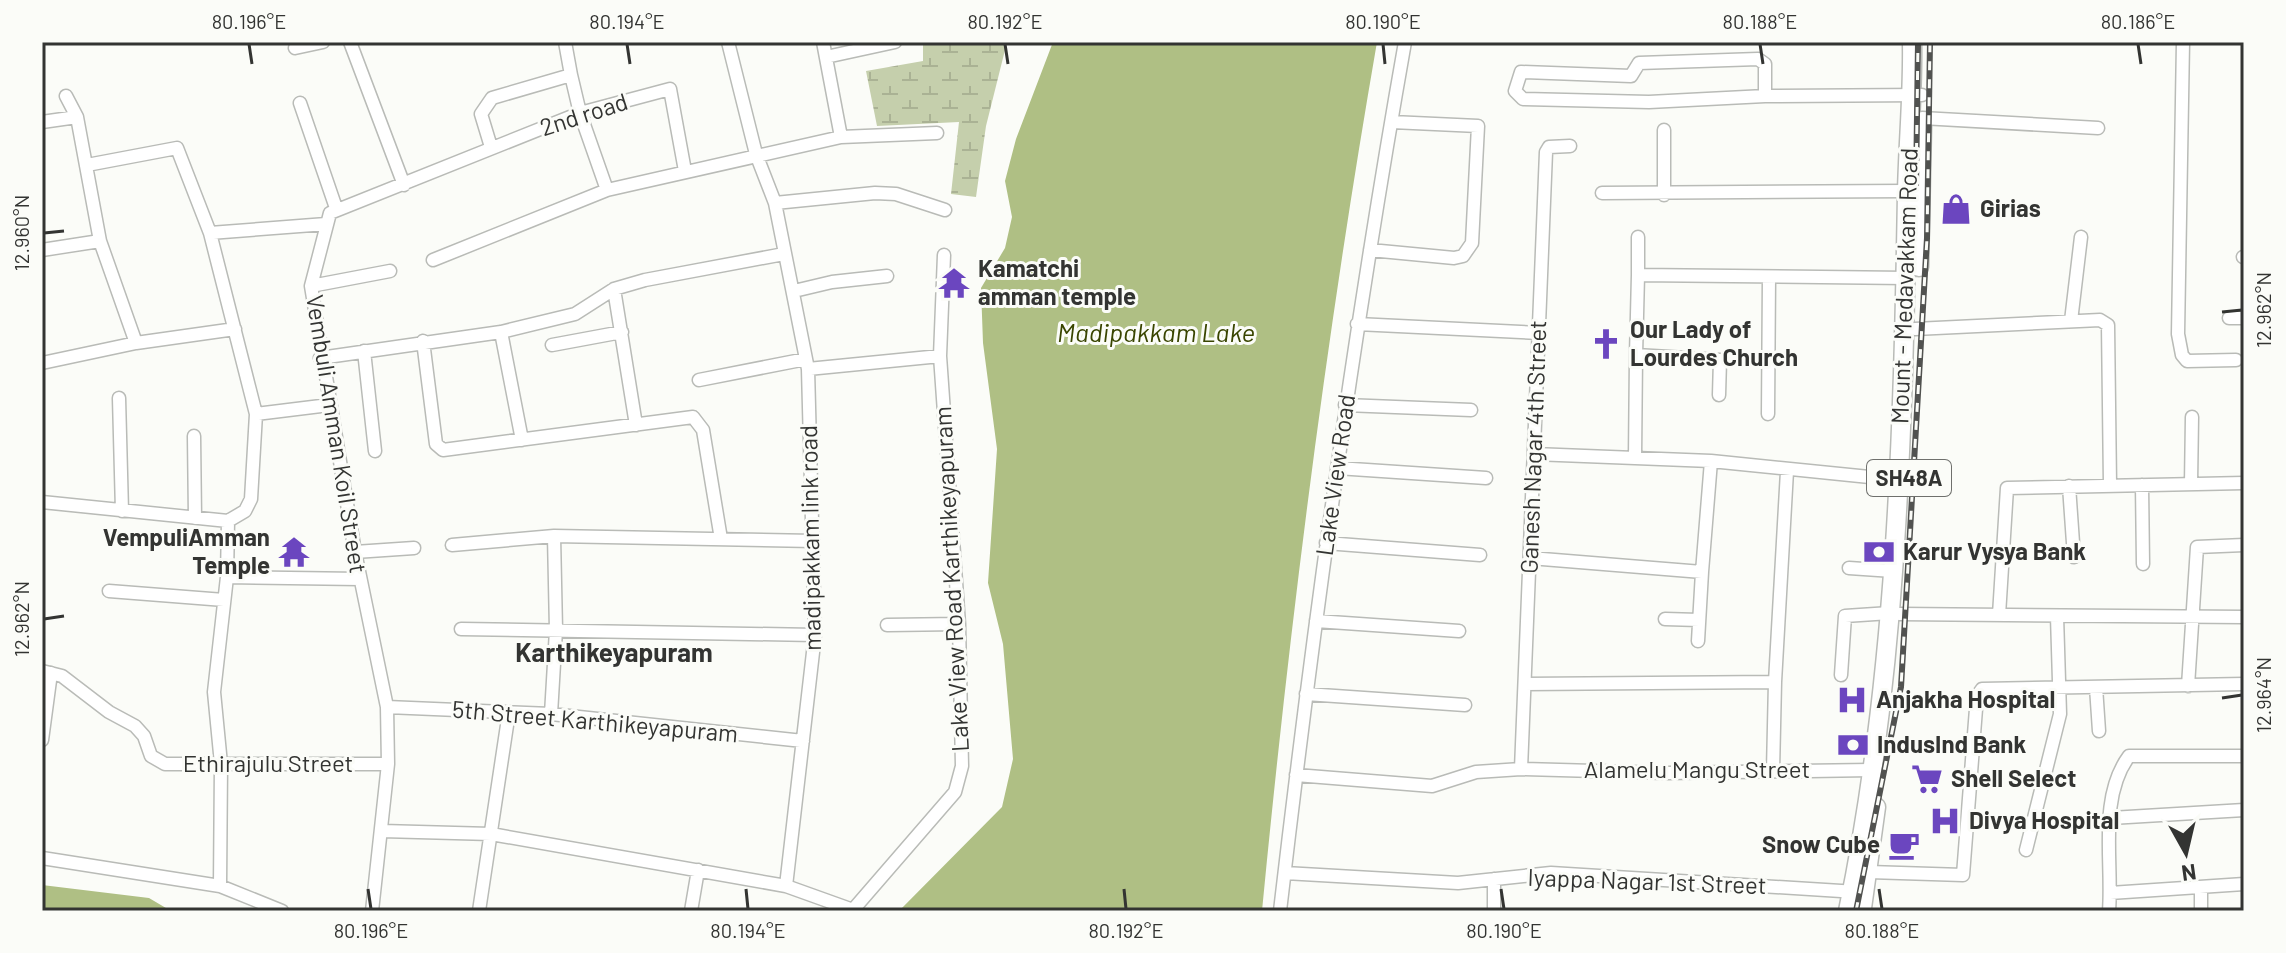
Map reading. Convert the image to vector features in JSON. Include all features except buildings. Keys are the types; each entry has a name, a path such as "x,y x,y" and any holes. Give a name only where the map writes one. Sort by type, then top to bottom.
{"main road":[{"name":"Mount - Medavakkam Road","path":"1848,911 1859,898 1869,872 1895,614 1923,177 1922,118 1912,42"},
{"name":"Mount - Medavakkam Road","path":"1859,898 1872,770 1895,614 1893,571 1903,481 1907,191 1923,42"}],"street":[{"path":"295,48 323,42"},
{"path":"300,103 336,208 404,185 350,42"},
{"path":"565,42 580,113 607,190"},
{"path":"728,42 756,154 775,203 807,364"},
{"path":"823,42 841,137"},
{"path":"826,57 895,42"},
{"name":"Lake View Road","path":"1280,911 1345,405 1405,42"},
{"path":"2183,42 2178,334 2182,355 2187,361 2236,360"},
{"path":"1765,96 1765,64 1758,59 1639,63 1631,76 1521,72 1515,91 1523,99 1649,102 1765,96 1918,95"},
{"path":"491,147 481,114 492,98 571,75"},
{"name":"2nd road","path":"404,185 580,113 670,89 685,171"},
{"path":"66,96 77,117 100,241 136,343"},
{"path":"42,122 77,117"},
{"path":"1922,118 2098,128"},
{"path":"1370,250 1454,258 1463,256 1472,243 1478,126 1392,122"},
{"path":"1664,130 1664,195"},
{"path":"433,260 607,190 841,137 937,133"},
{"name":"Ganesh Nagar 4th Street","path":"1521,769 1546,152 1549,147 1570,146"},
{"path":"42,502 228,521 245,511 251,499 256,414 210,233 177,148 87,165"},
{"path":"1602,193 1664,195 1907,191"},
{"path":"775,203 875,193 896,194 945,210"},
{"name":"Vembuli Amman Koil Street","path":"336,208 326,224 311,286 320,358 355,552 387,707 388,764 372,911"},
{"path":"210,233 326,224"},
{"path":"1635,458 1638,237"},
{"path":"2071,321 2081,237"},
{"path":"42,250 100,241"},
{"path":"320,358 501,332 575,314 614,289 645,280 784,254"},
{"name":"Lake View Road Karthikeyapuram","path":"853,910 934,820 960,781 959,624 940,356 944,255"},
{"path":"311,286 390,271"},
{"path":"1638,275 1907,278"},
{"path":"794,291 832,282 887,276"},
{"path":"1768,414 1769,277"},
{"path":"614,289 636,425"},
{"path":"2229,318 2244,318"},
{"path":"1915,329 2100,320 2108,325 2110,485"},
{"path":"1357,324 1539,333"},
{"path":"42,363 136,343 235,329"},
{"path":"501,332 522,440"},
{"path":"552,345 622,332"},
{"path":"423,341 439,447 443,450 693,417 703,430 721,539"},
{"path":"364,351 375,451"},
{"path":"1636,355 1720,360 1719,395"},
{"path":"699,380 807,364 940,356"},
{"name":"madipakkam link road","path":"786,886 815,635 807,364"},
{"path":"119,398 122,511"},
{"path":"256,414 329,405"},
{"path":"1345,405 1471,410"},
{"path":"2191,484 2192,417"},
{"path":"194,436 195,518"},
{"path":"1534,454 1711,461 1903,481"},
{"path":"1698,641 1711,461"},
{"path":"1337,468 1486,478"},
{"path":"1773,771 1787,471"},
{"path":"1999,615 2007,488 2244,483"},
{"path":"2142,485 2143,564"},
{"path":"2069,486 2074,557"},
{"path":"220,886 221,764 214,692 227,577 228,521"},
{"path":"452,545 554,536 814,541"},
{"path":"551,714 556,630 554,536"},
{"path":"1326,543 1480,555"},
{"path":"2188,686 2197,547 2244,545"},
{"path":"355,552 414,548"},
{"path":"1530,558 1702,572"},
{"path":"1849,568 1893,571"},
{"path":"227,577 360,579"},
{"path":"109,591 224,600"},
{"path":"1841,675 1845,616 1851,613 2193,619 2244,617"},
{"path":"2026,850 2060,714 2057,616"},
{"path":"1665,619 1699,620"},
{"path":"1316,621 1459,631"},
{"path":"887,625 959,624"},
{"path":"461,629 815,635"},
{"path":"42,740 46,672"},
{"name":"Ethirajulu Street","path":"46,672 62,676 109,712 135,726 144,736 151,756 159,761 388,764"},
{"path":"1525,684 1775,682"},
{"path":"1869,872 1963,875 1977,696 1982,689 2244,684"},
{"path":"2096,687 2099,731"},
{"path":"1306,694 1465,705"},
{"name":"5th Street Karthikeyapuram","path":"387,707 551,714 803,741"},
{"path":"479,911 509,712"},
{"path":"2109,911 2111,799 2119,770 2129,756 2244,756"},
{"name":"Alamelu Mangu Street","path":"1296,775 1432,786 1476,772 1521,769 1872,770"},
{"path":"2111,818 2244,810"},
{"path":"382,831 491,834 786,886 853,910"},
{"path":"42,858 220,886 282,911"},
{"path":"691,911 698,870"},
{"name":"Iyappa Nagar 1st Street","path":"1285,873 1458,883 1551,873 1859,898"},
{"path":"1494,879 1494,911"},
{"path":"2110,893 2244,884"},
{"path":"2201,887 2201,911"}],"green space":[{"path":"923,42 1007,42 986,126 976,197 951,194 959,122 877,126 866,71 923,61"}],"water":[{"name":"Madipakkam Lake","path":"1053,42 1377,42 1311,475 1262,911 899,911 1002,807 1013,759 1003,644 988,583 997,449 983,343 981,288 1005,248 1012,217 1005,181 1016,139"},
{"path":"42,885 149,898 171,911 42,911"}],"railway":[{"path":"1916,188 1918,42"},
{"path":"1856,911 1901,687 1927,238 1930,42"}],"place":[{"name":"Girias","path":"1956,209"},
{"name":"Kamatchi amman temple","path":"954,283"},
{"name":"Our Lady of Lourdes Church","path":"1606,344"},
{"name":"VempuliAmman Temple","path":"294,552"},
{"name":"Karur Vysya Bank","path":"1879,552"},
{"name":"Anjakha Hospital","path":"1852,700"},
{"name":"IndusInd Bank","path":"1853,745"},
{"name":"Shell Select","path":"1927,779"},
{"name":"Divya Hospital","path":"1945,821"},
{"name":"Snow Cube","path":"1904,845"}],"district":[{"name":"Karthikeyapuram","path":"614,653"}]}
